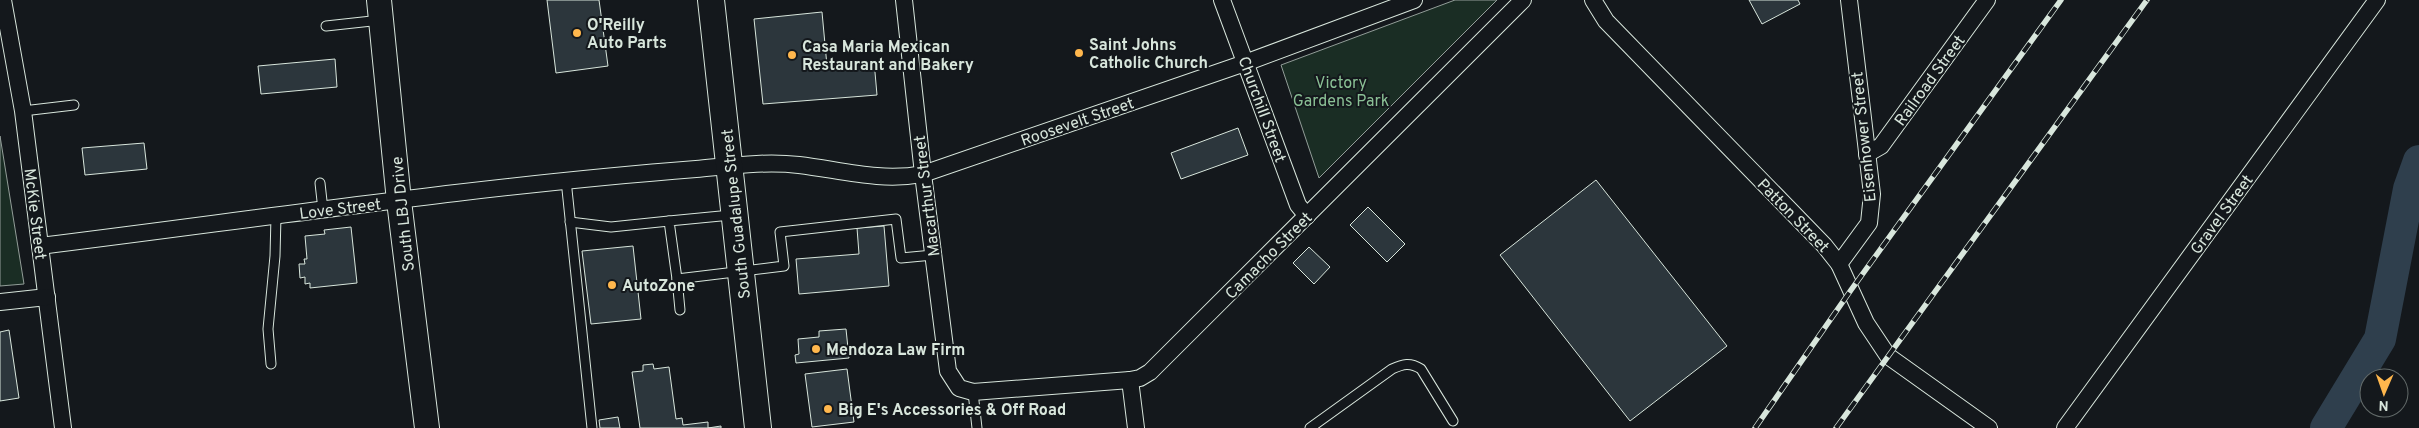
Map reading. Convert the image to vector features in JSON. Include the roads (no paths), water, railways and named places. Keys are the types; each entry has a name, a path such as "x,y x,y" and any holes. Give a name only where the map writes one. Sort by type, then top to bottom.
{"main road":[{"name":"South Guadalupe Street","path":"711,0 758,428"}],"street":[{"name":"McKie Street","path":"3,0 23,111 63,428"},
{"name":"Macarthur Street","path":"904,0 923,174 948,371 966,390"},
{"name":"Churchill Street","path":"1222,0 1298,205 1307,216"},
{"name":"Roosevelt Street","path":"730,166 760,164 798,165 877,178 923,174 1246,63 1414,0"},
{"name":"Camacho Street","path":"966,390 1130,380 1140,378 1150,372 1523,0"},
{"name":"Patton Street","path":"1593,0 1606,22 1824,245 1839,264 1866,323 1888,356 1989,428"},
{"name":"Eisenhower Street","path":"1839,264 1869,223 1872,194 1849,0"},
{"name":"Railroad Street","path":"1867,154 1881,146 1986,0"},
{"name":"Gravel Street","path":"2065,428 2377,0"},
{"name":"South LBJ Drive","path":"380,10 399,200 427,428"},
{"name":"Love Street","path":"40,246 566,180 730,166"},
{"path":"0,302 47,297"},
{"path":"1130,380 1136,428"}],"lane":[{"path":"326,26 380,10"},
{"path":"23,111 74,105"},
{"path":"566,180 592,428"},
{"path":"320,183 323,210"},
{"path":"570,222 611,227 735,214"},
{"path":"271,364 268,329 275,256 276,216"},
{"path":"677,279 784,266 780,232 896,219 901,258 933,255"},
{"path":"669,221 680,310"},
{"path":"1310,428 1392,369 1403,364 1413,364 1421,369 1453,421"},
{"path":"966,390 977,428"}],"waterway":[{"path":"2326,428 2380,339 2409,189 2419,161"}],"railway":[{"path":"1755,428 1851,290 2061,0"},
{"path":"1836,428 2147,0"}],"place":[{"name":"O'Reilly Auto Parts","path":"577,33"},
{"name":"Saint Johns Catholic Church","path":"1079,53"},
{"name":"Casa Maria Mexican Restaurant and Bakery","path":"792,55"},
{"name":"AutoZone","path":"612,285"},
{"name":"Mendoza Law Firm","path":"816,349"},
{"name":"Big E's Accessories & Off Road","path":"828,409"}],"park label":[{"name":"Victory Gardens Park","path":"1341,91"}]}
